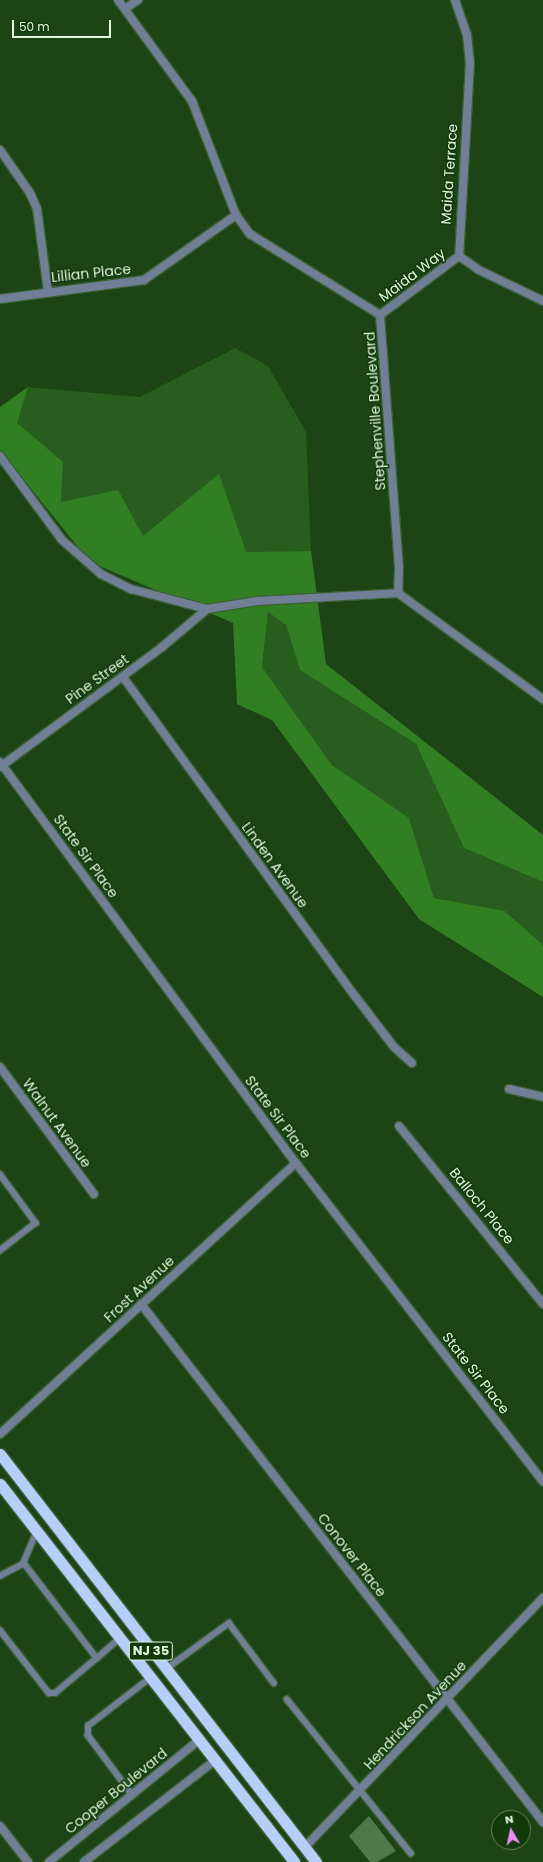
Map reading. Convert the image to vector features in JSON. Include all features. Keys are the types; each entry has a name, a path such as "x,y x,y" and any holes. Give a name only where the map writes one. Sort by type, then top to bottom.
{"highway":[{"name":"NJ 35","path":"0,1454 316,1862"},
{"name":"NJ 35","path":"2,1488 120,1638 198,1741 294,1862"}],"street":[{"name":"Stephenville Boulevard","path":"118,0 192,101 236,215 250,234 380,315 399,568 398,593"},
{"path":"125,9 138,0"},
{"name":"Maida Terrace","path":"455,0 467,35 470,62 459,256"},
{"path":"0,150 30,193 37,209 48,291"},
{"name":"Lillian Place","path":"0,299 48,291 144,280 236,215"},
{"path":"459,256 479,270 543,301"},
{"name":"Maida Way","path":"380,315 459,256"},
{"path":"0,456 62,540 101,574 151,596 207,609 257,601 398,593 543,699"},
{"name":"Pine Street","path":"1,765 123,677 207,609"},
{"name":"Linden Avenue","path":"123,677 384,1034 412,1063"},
{"name":"State Sir Place","path":"1,765 296,1163 543,1481"},
{"name":"Walnut Avenue","path":"0,1067 94,1194"},
{"path":"509,1088 543,1097"},
{"name":"Balloch Place","path":"399,1126 475,1216 543,1304"},
{"name":"Frost Avenue","path":"0,1434 296,1163"},
{"name":"Conover Place","path":"141,1304 543,1822"},
{"name":"Hendrickson Avenue","path":"304,1848 543,1598"},
{"name":"Cooper Boulevard","path":"49,1862 198,1741"},
{"path":"84,1862 214,1761"},
{"path":"0,1826 28,1862"}],"lane":[{"path":"0,1174 36,1223 0,1251"},
{"path":"0,1576 24,1563 37,1532"},
{"path":"24,1563 97,1658"},
{"path":"166,1670 229,1623 274,1683"},
{"path":"0,1630 49,1693 55,1693 120,1638"},
{"path":"132,1795 88,1736 88,1726 150,1678"},
{"path":"287,1698 362,1789 411,1853"}],"green space":[{"path":"235,348 268,366 306,432 311,551 246,553 143,536 61,502 17,423 28,387 140,397"},
{"path":"28,387 17,423 63,462 61,502 118,490 143,536 219,474 246,552 311,551 326,664 543,835 543,882 464,848 416,744 300,670 286,625 268,612 262,667 332,765 409,818 434,898 505,911 543,945 543,997 419,919 272,720 237,704 233,623 90,562 0,450 0,407"},
{"path":"268,612 286,625 300,670 416,744 464,848 543,882 543,945 505,911 434,898 409,818 332,765 262,667"}],"building":[{"path":"369,1816 396,1851 377,1862 370,1862 349,1836"}]}
